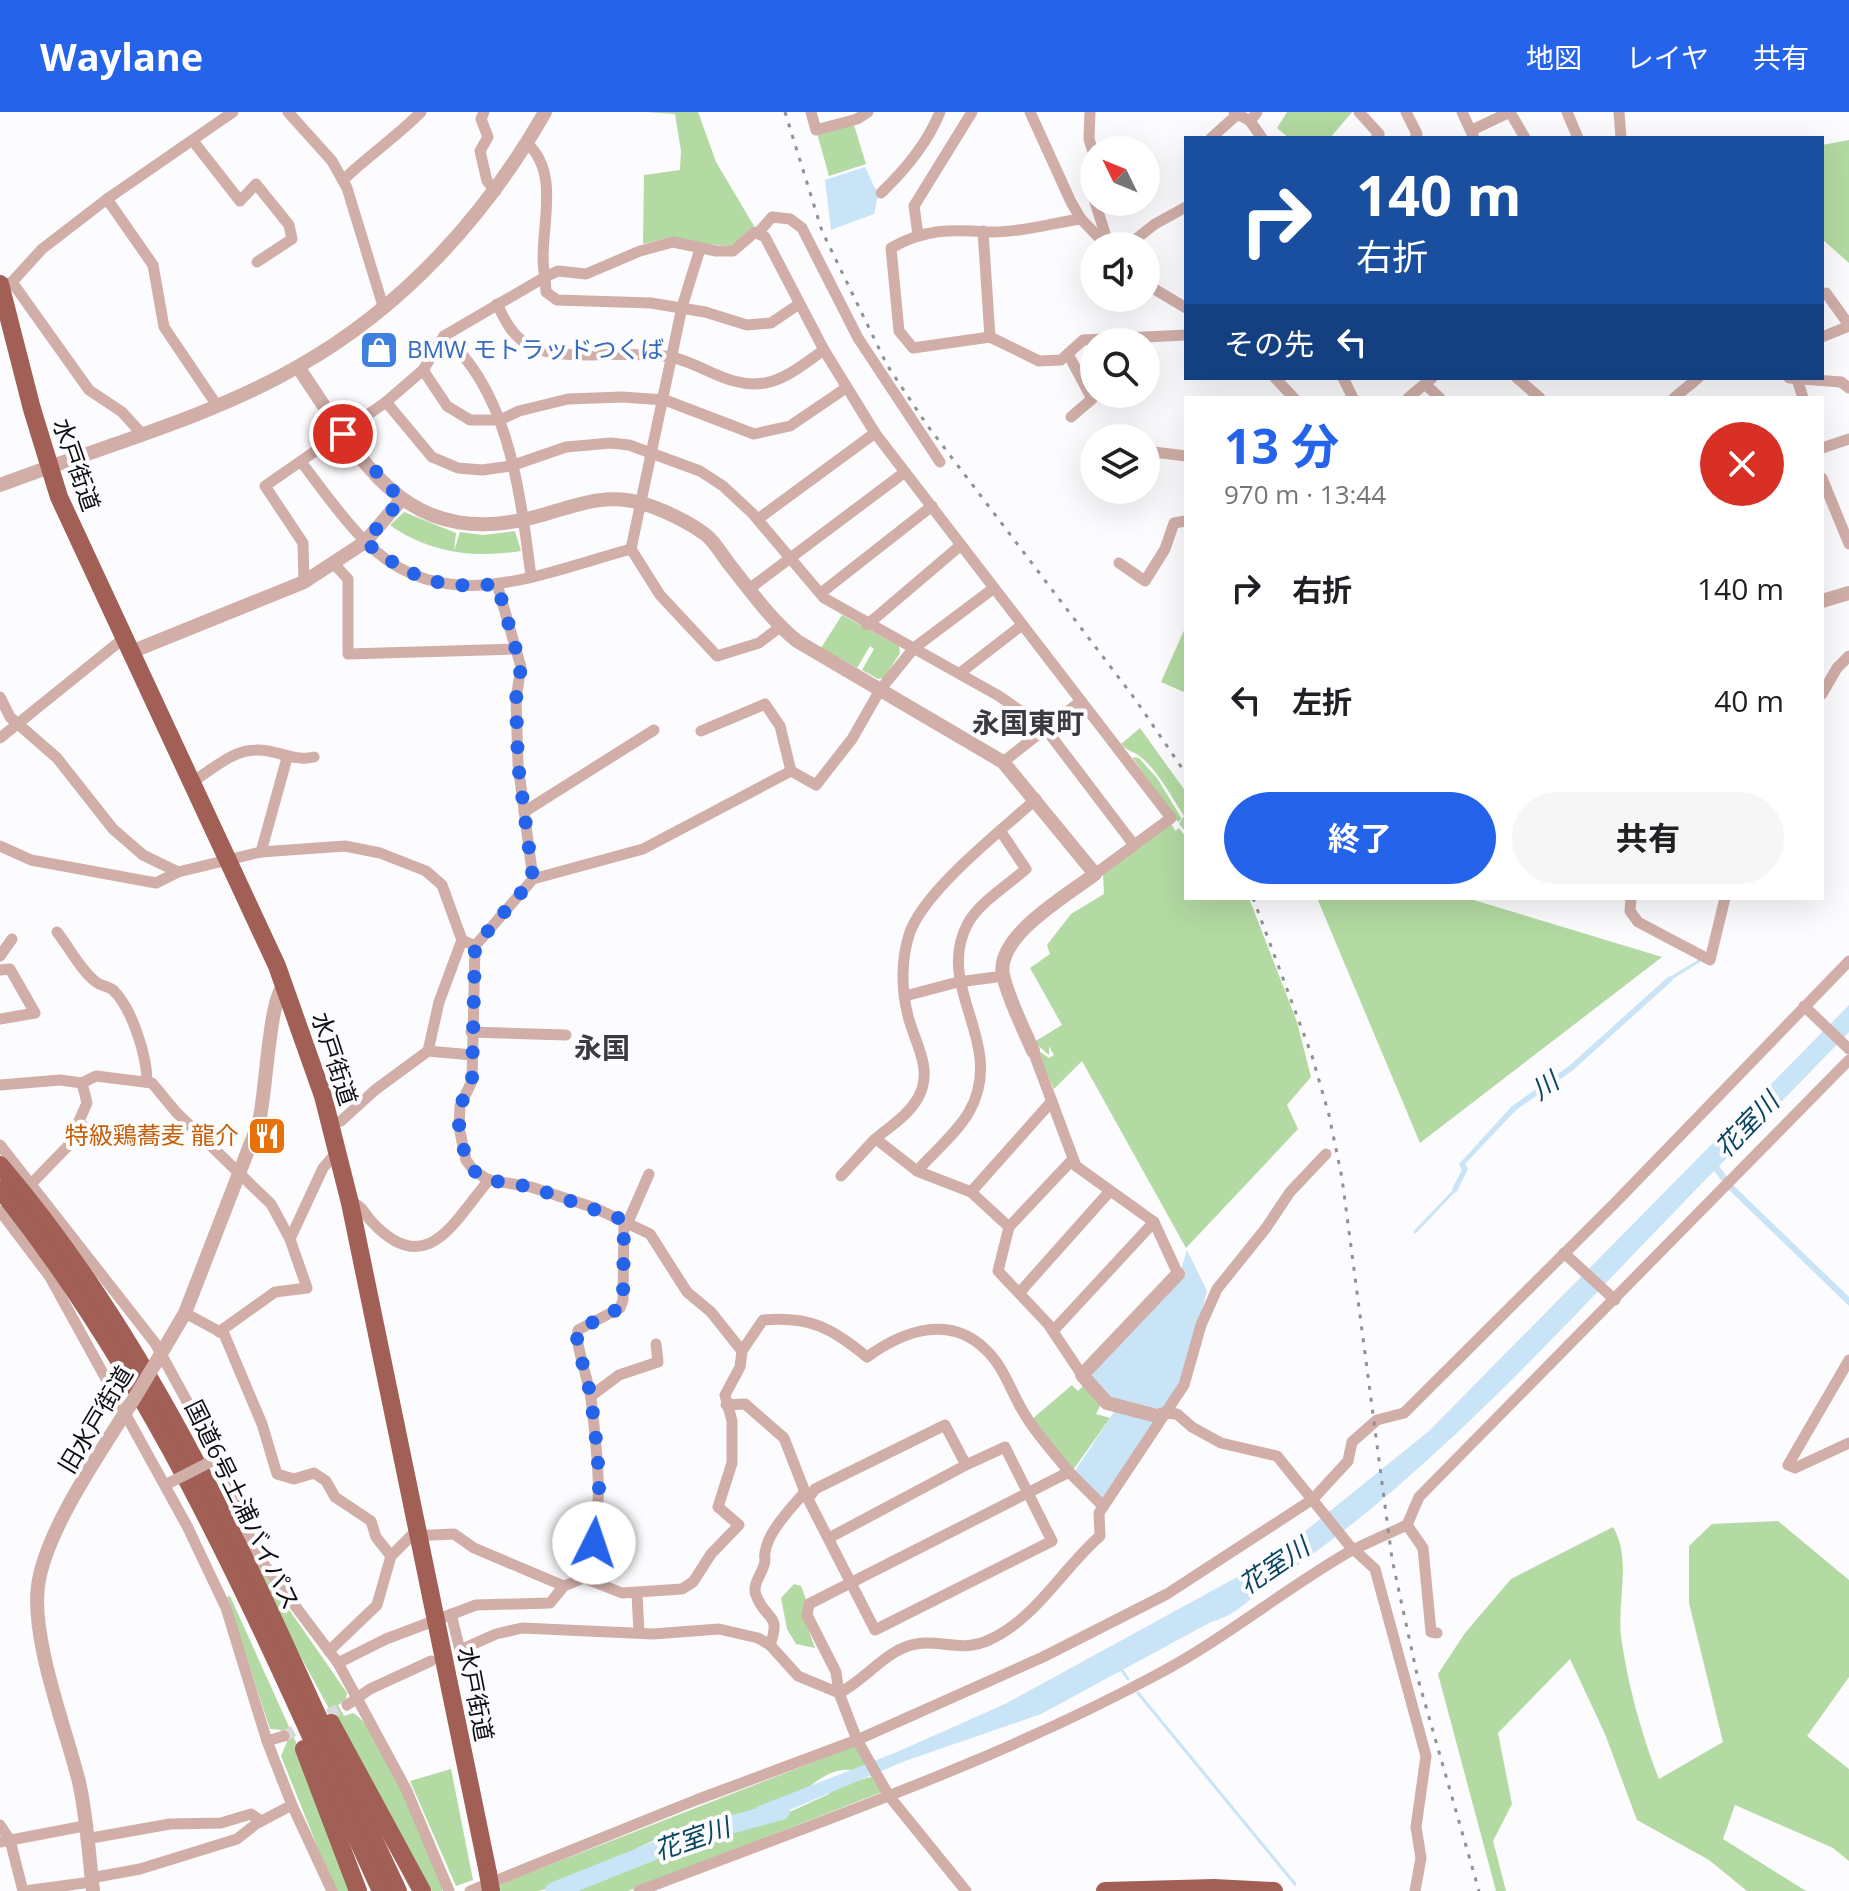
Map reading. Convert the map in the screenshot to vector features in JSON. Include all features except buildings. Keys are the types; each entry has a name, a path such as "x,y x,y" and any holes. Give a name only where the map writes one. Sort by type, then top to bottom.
{"highway":[{"name":"水戸街道","path":"4,284 3,311 49,467 83,551 229,859 284,985 330,1123 350,1203 418,1534 443,1618 490,1882"},
{"name":"国道6号土浦バイパス","path":"0,1165 65,1246 122,1328 171,1412 398,1891"},
{"name":"国道6号土浦バイパス","path":"0,1189 108,1337 169,1445 248,1605 381,1891"},
{"path":"248,1570 422,1891"},
{"path":"248,1605 253,1630 300,1738 358,1891"},
{"path":"1105,1891 1214,1888 1274,1891"}],"street":[{"path":"141,433 122,412 89,390 4,284 42,249 107,199 233,112"},
{"path":"288,112 332,161 343,180 383,306"},
{"path":"343,180 370,154 391,143 421,112"},
{"path":"484,112 481,119 488,137 480,151 487,181 496,191"},
{"path":"0,485 216,404 298,367 355,330 425,271 496,191 545,112"},
{"path":"811,112 816,130 857,119 868,112"},
{"path":"881,193 898,176 934,126 940,112"},
{"path":"918,235 914,206 972,112"},
{"path":"1030,112 1081,219 1094,232"},
{"path":"1089,136 1090,112"},
{"path":"1359,112 1379,134 1378,136"},
{"path":"1406,112 1416,136"},
{"path":"1462,112 1473,134 1510,112 1524,136"},
{"path":"1567,112 1577,136"},
{"path":"1619,112 1621,136"},
{"path":"1213,136 1236,113 1254,117 1261,136"},
{"path":"193,141 240,201 256,184 289,225 292,239 257,262"},
{"path":"527,143 537,156 549,199 542,266 546,292 557,300 637,302 682,307 747,325 771,323 799,304"},
{"path":"107,199 153,265 164,327 216,404"},
{"path":"1145,232 1184,208"},
{"path":"304,582 303,543 265,486 386,402 423,370 444,336 558,271 586,274 640,251 673,242 700,249 733,251 749,236 759,232 772,217 790,219 802,228 858,338 940,462"},
{"path":"1081,219 983,231 951,228 918,235 891,248 899,331 913,348 990,337 1039,361 1061,360 1083,340 1184,335"},
{"path":"983,231 990,337"},
{"path":"759,232 768,243 824,350 875,433 1171,818 1018,933 1008,949 1004,976 1073,1159 1085,1175 1138,1207 1154,1222 1178,1274 1082,1375"},
{"path":"700,249 682,307 665,400 631,549 660,595 717,656 759,643 780,627"},
{"path":"1160,292 1184,307"},
{"path":"1824,294 1849,325 1824,336"},
{"path":"497,304 510,331 529,346 550,353 578,355 619,352 673,358 730,382 749,384 783,378 824,350"},
{"path":"444,336 476,369 500,420 523,520 531,576"},
{"path":"1068,354 1092,399 1071,417"},
{"path":"298,367 343,434 401,500 428,515 464,525 523,520 605,497 642,503 708,536 780,627 1003,762 1095,874"},
{"path":"423,370 456,415 470,420 500,420 519,411 596,396 665,400 754,434 790,426 846,388"},
{"path":"1277,380 1292,396"},
{"path":"1519,380 1536,396"},
{"path":"1676,396 1696,380"},
{"path":"1806,380 1846,383"},
{"path":"1410,396 1429,381"},
{"path":"386,402 432,457 458,468 482,470 511,466 566,447 611,443 683,463 723,486 758,519 821,593 867,625 960,673 1045,728 1134,845"},
{"path":"758,519 875,433"},
{"path":"1824,447 1849,439"},
{"path":"1160,453 1184,456"},
{"path":"302,463 365,542 393,564 436,585 461,587 497,584 631,549"},
{"path":"749,589 905,472"},
{"path":"1824,483 1849,544"},
{"path":"0,738 128,645 304,582 365,542 401,500"},
{"path":"821,593 932,506"},
{"path":"1119,563 1145,581 1165,549 1174,523 1184,521"},
{"path":"867,625 961,545"},
{"path":"334,564 348,579 348,654 516,649"},
{"path":"497,584 521,667 516,699 524,812 533,879"},
{"path":"701,731 765,704 780,726 791,771 816,785 852,739 880,690 914,648 994,588"},
{"path":"1824,600 1849,593"},
{"path":"960,673 1022,625"},
{"path":"1824,691 1837,668 1849,656"},
{"path":"0,697 17,724 57,758 122,838 143,855 178,872"},
{"path":"1003,762 1081,701"},
{"path":"524,812 654,730"},
{"path":"192,782 228,758 256,750 287,758 314,757"},
{"path":"261,852 287,758"},
{"path":"742,1351 711,1312 687,1292 650,1234 626,1221 531,1187 489,1180 474,1171 466,1160 459,1127 460,1106 472,1081 475,946 533,879 643,849 791,771"},
{"path":"841,1176 876,1139 905,1116 924,1081 924,1059 908,1016 905,996 906,949 919,914 967,861 1036,799"},
{"path":"917,1171 969,1113 977,1091 981,1063 978,1034 958,982 958,954 968,922 1026,869 1001,832"},
{"path":"0,846 31,860 156,883 178,872 261,852 345,846 380,853 426,871 442,885 462,940 439,1002 428,1051 375,1090 341,1121 330,1123"},
{"path":"1631,900 1630,911 1638,922 1710,960 1725,900"},
{"path":"57,932 96,982 110,988 131,1010 133,1030 147,1061 147,1082"},
{"path":"0,956 12,939"},
{"path":"462,940 475,946"},
{"path":"470,1891 858,1742 1043,1657 1167,1594 1314,1502 1348,1461 1352,1442 1377,1420 1404,1413 1849,961"},
{"path":"0,970 10,969 35,1013 0,1019"},
{"path":"905,996 958,982 1004,976"},
{"name":"旧水戸街道","path":"92,1884 79,1783 63,1735 41,1629 38,1586 58,1529 185,1313 241,1177 266,1093 277,994 284,985"},
{"path":"1804,1006 1849,1049"},
{"path":"273,1024 284,1017 296,1017"},
{"path":"471,1032 566,1035"},
{"path":"428,1051 472,1055"},
{"path":"639,1891 887,1793 1156,1675 1210,1645 1353,1546 1407,1525 1419,1497 1849,1060"},
{"path":"0,1085 60,1080 82,1083 96,1076 147,1082 271,1204 290,1239 307,1288 275,1292 219,1332"},
{"path":"33,1182 68,1146 87,1103 82,1083"},
{"path":"971,1192 1052,1101"},
{"path":"79,1123 105,1140"},
{"path":"876,1139 917,1171 971,1192 1009,1227"},
{"path":"0,1145 33,1182 158,1359 216,1459 257,1555 338,1663 351,1702 406,1789 449,1891"},
{"path":"290,1239 323,1168 337,1152"},
{"path":"839,1693 862,1681 904,1647 919,1643 955,1647 987,1641 1019,1621 1100,1536 1099,1513 1160,1413 1184,1385 1201,1325 1217,1289 1266,1228 1290,1192 1326,1154"},
{"path":"1073,1159 1009,1227 998,1271 1053,1331 1082,1375 1107,1403 1160,1413 1221,1443 1277,1456 1375,1569 1426,1756 1416,1827 1421,1858 1415,1891"},
{"path":"584,1578 598,1526 591,1396 580,1361 578,1330 620,1308 623,1300 626,1221 649,1174"},
{"path":"350,1203 360,1207 371,1221 403,1245 421,1249 436,1242 489,1180"},
{"path":"1020,1292 1110,1191"},
{"path":"0,1211 50,1277 129,1407 226,1608 267,1741 292,1805 332,1891"},
{"path":"1053,1331 1154,1222"},
{"path":"1564,1253 1615,1300"},
{"path":"185,1313 224,1334 262,1424 277,1474 294,1479 314,1473 326,1481 335,1497 371,1521 376,1537 391,1556"},
{"path":"338,1663 386,1639 476,1605 550,1603 564,1586 584,1578 622,1593 637,1594 682,1589 693,1582 711,1554 739,1525 718,1507 732,1463 732,1421 725,1395 740,1367 742,1351 763,1320 807,1321 838,1333 867,1357 890,1340 911,1332 958,1330 986,1349 1026,1417 1069,1472 1103,1506"},
{"path":"591,1396 619,1375 658,1362 656,1344"},
{"path":"1849,1360 1788,1465 1795,1468 1849,1443"},
{"path":"726,1405 745,1404 784,1438 806,1497 875,1630 1052,1541 1005,1447 829,1538"},
{"path":"770,1645 776,1628 757,1598 755,1588 766,1561 765,1551 785,1515 815,1489 945,1425 966,1465"},
{"path":"166,1484 216,1459"},
{"path":"966,1891 887,1793 858,1742 839,1693 836,1672 807,1615 809,1604 1069,1472"},
{"path":"1407,1525 1423,1548 1431,1632 1437,1633"},
{"path":"329,1651 377,1605 391,1556 418,1534 454,1534 474,1548 564,1586"},
{"path":"637,1594 639,1633"},
{"path":"550,1603 559,1627"},
{"path":"443,1618 458,1650 509,1630 559,1627 639,1633 719,1629 758,1638 770,1645 798,1676 839,1693"},
{"path":"351,1702 431,1661"},
{"path":"267,1741 284,1736"},
{"path":"0,1825 23,1891 92,1884 237,1839 261,1821 292,1805"},
{"path":"5,1841 170,1824 221,1823 251,1814 261,1821"}],"green space":[{"path":"646,112 698,112 716,162 754,226 730,246 694,243 672,237 643,244 644,175 680,170 681,151 675,114"},
{"path":"1287,112 1352,112 1332,136 1287,136 1277,128"},
{"path":"854,125 866,164 829,176 817,133"},
{"path":"1849,140 1849,263 1824,241 1824,145"},
{"path":"404,512 456,533 454,551 460,532 483,535 515,531 521,551 469,553 452,551 420,542 390,525"},
{"path":"842,615 899,646 900,653 884,678 878,679 862,670 874,649 870,646 857,668 821,648"},
{"path":"1184,630 1184,692 1161,682"},
{"path":"1140,728 1184,789 1184,816 1148,764 1121,744"},
{"path":"1132,757 1139,758 1157,778 1182,819 1178,822"},
{"path":"1171,823 1175,831 1179,828 1184,834 1184,900 1250,900 1297,1022 1311,1077 1287,1105 1298,1129 1186,1248 1082,1061 1054,1089 1036,1049 1049,1058 1054,1055 1049,1046 1049,1055 1034,1042 1062,1025 1030,968 1050,954 1047,945 1071,914 1104,894 1103,874"},
{"path":"1318,900 1474,900 1662,957 1420,1143"},
{"path":"1085,1384 1103,1400 1096,1414 1110,1418 1073,1470 1031,1420 1072,1385 1078,1391"},
{"path":"1778,1521 1849,1580 1849,1677 1807,1736 1849,1769 1849,1861 1833,1848 1735,1805 1723,1839 1806,1891 1747,1891 1709,1860 1637,1820 1605,1734 1570,1659 1498,1733 1512,1804 1493,1841 1506,1891 1496,1891 1438,1674 1465,1633 1511,1579 1613,1527 1622,1552 1620,1622 1624,1654 1636,1709 1659,1779 1723,1742 1689,1603 1689,1546 1712,1524"},
{"path":"252,1556 347,1693 346,1700 338,1705 344,1716 353,1713 364,1723 390,1765 444,1885 442,1891 428,1891 270,1600"},
{"path":"794,1584 801,1586 807,1602 803,1615 815,1648 796,1644 787,1629 781,1598"},
{"path":"230,1596 295,1740 353,1891 336,1891 330,1878 281,1756 287,1742 281,1730 270,1729 227,1597"},
{"path":"857,1745 867,1764 856,1771 845,1770 826,1776 781,1805 678,1831 580,1876 571,1876 552,1888 483,1891"},
{"path":"451,1769 473,1880 456,1886 410,1781"},
{"path":"874,1776 882,1792 628,1891 576,1891 697,1841 781,1816 829,1794 829,1789"}],"water":[{"path":"865,167 878,195 874,214 831,230 825,180"},
{"path":"1669,976 1673,980 1572,1071 1516,1110 1465,1164 1468,1169 1456,1193 1452,1189 1462,1170 1459,1164 1512,1106 1569,1066"},
{"path":"1849,1005 1849,1032 1719,1166 1733,1185 1849,1297 1849,1306 1729,1190 1714,1171 1505,1387 1450,1439 1336,1536 1238,1609 1041,1714 905,1761 759,1823 756,1807 897,1752 1005,1704 1272,1558 1429,1431"},
{"path":"1187,1250 1207,1291 1182,1384 1166,1409 1142,1411 1131,1408 1112,1398 1085,1376 1179,1276"},
{"path":"1116,1409 1163,1415 1103,1503 1075,1471"}],"waterway":[{"name":"川","path":"1668,980 1699,961"},
{"name":"川","path":"1415,1232 1454,1191"},
{"path":"1121,1669 1128,1679"},
{"path":"1138,1693 1295,1884"},
{"name":"花室川","path":"554,1891 694,1835 781,1811"}],"tunnel":[{"path":"284,1736 347,1705"}],"railway":[{"path":"785,112 822,231 887,365 927,425 1135,699 1184,771"},
{"path":"1254,900 1312,1056 1329,1115 1342,1178 1392,1559 1418,1679 1479,1891"}],"place":[{"name":"BMW モトラッドつくば","path":"379,350"},
{"name":"特級鶏蕎麦 龍介","path":"267,1136"}],"district":[{"name":"永国東町","path":"1028,723"},
{"name":"永国","path":"602,1048"}],"route":[{"path":"343,434 361,459 401,500 365,542 393,564 436,585 461,587 497,584 521,667 516,699 518,764 533,879 475,946 472,1081 460,1106 459,1127 466,1160 474,1171 489,1180 531,1187 624,1220 623,1300 620,1308 578,1330 577,1338 580,1361 591,1396 597,1457 598,1526 594,1543"}]}
